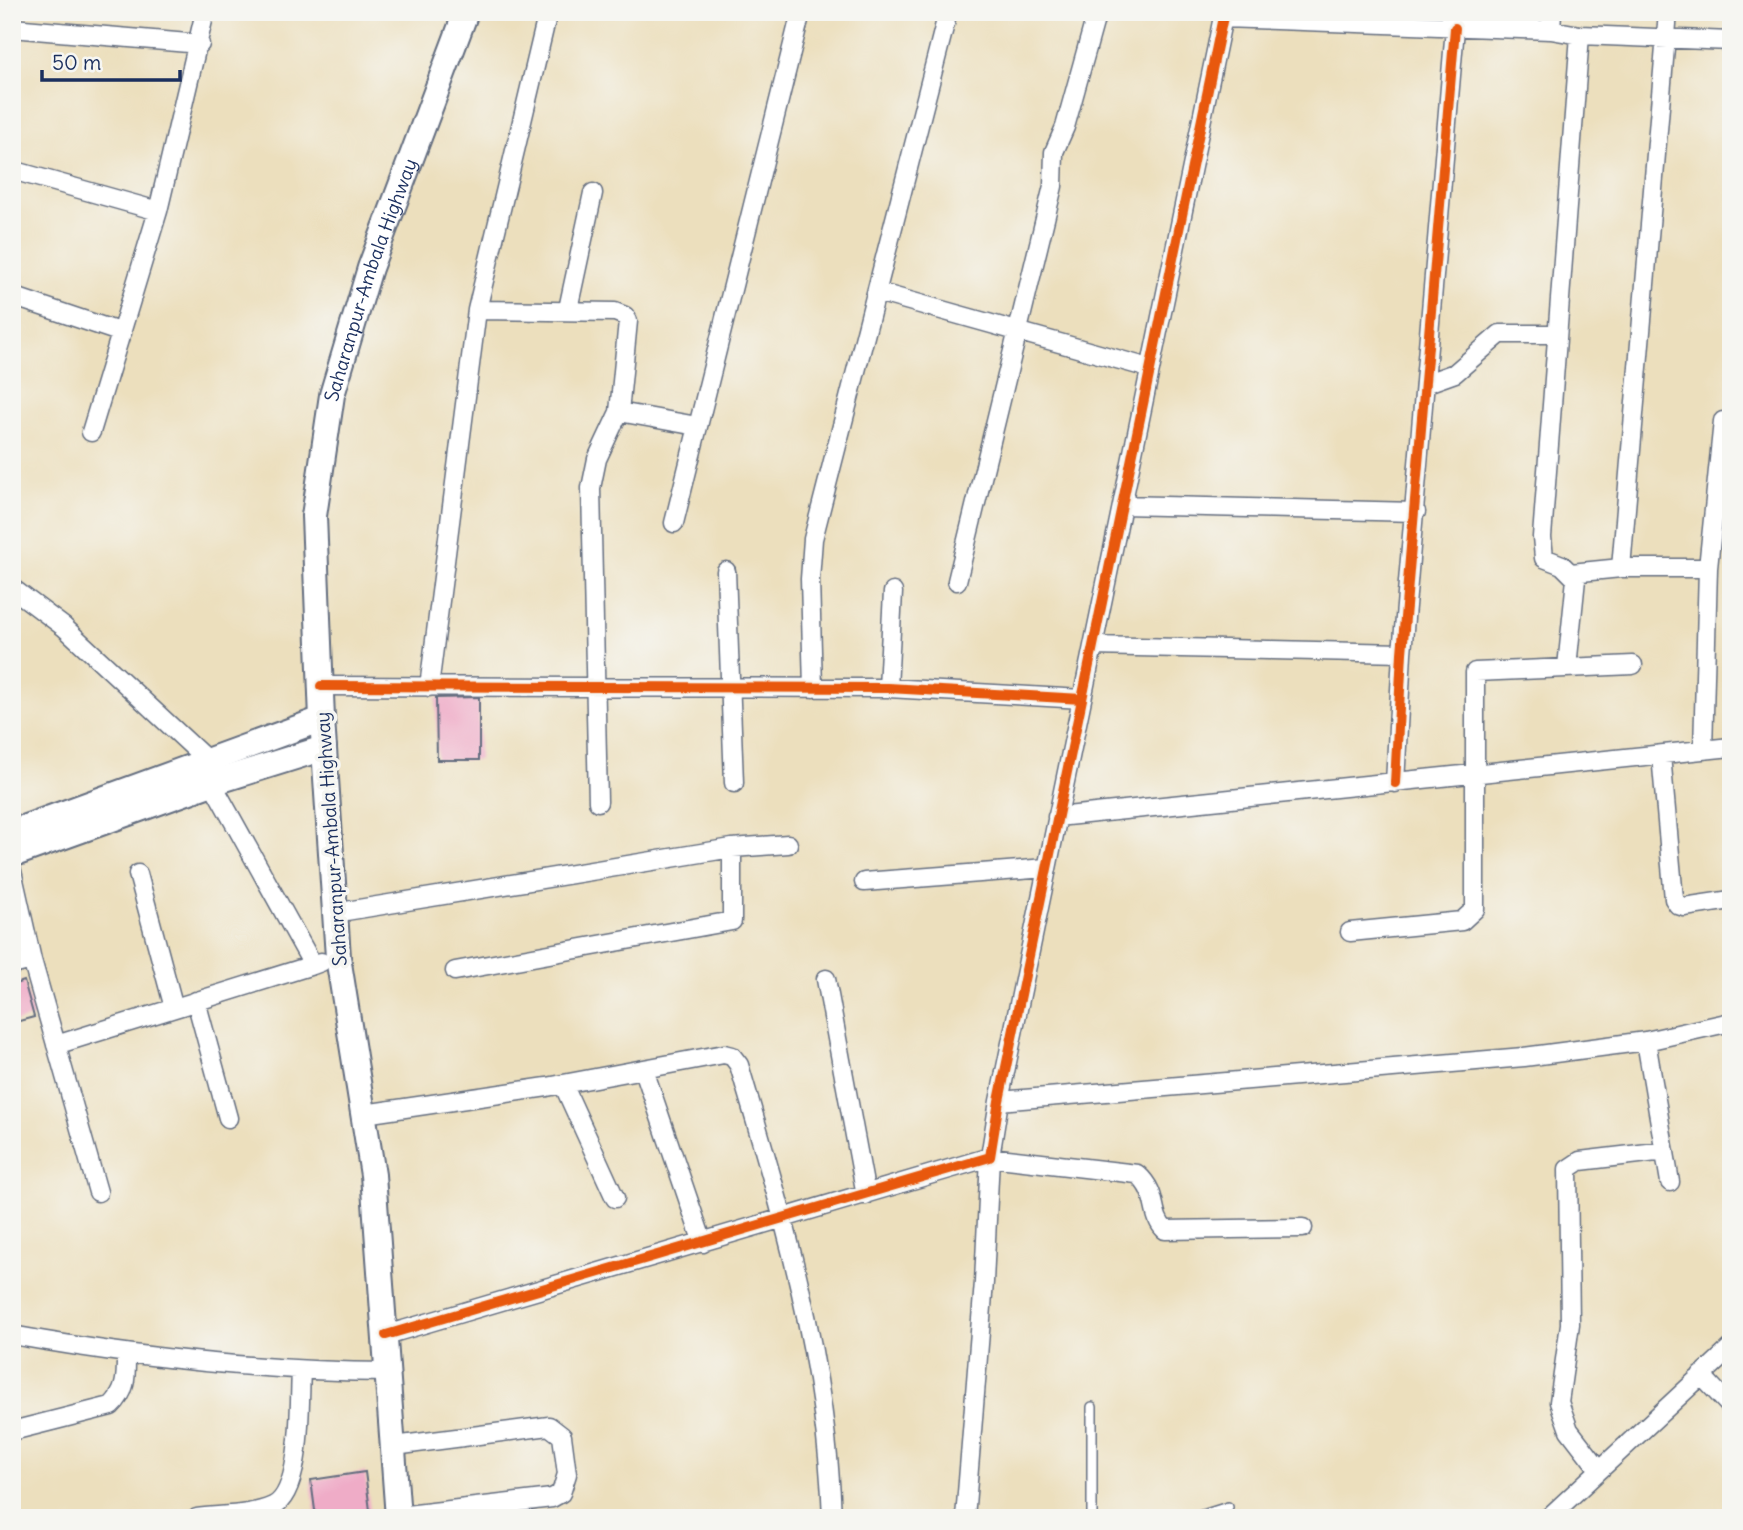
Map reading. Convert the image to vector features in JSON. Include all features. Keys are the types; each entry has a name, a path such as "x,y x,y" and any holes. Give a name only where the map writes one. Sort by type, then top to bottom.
{"main road":[{"name":"Saharanpur-Ambala Highway","path":"398,1517 373,1175 338,957 334,913 322,719 314,516 332,395 370,268 466,12"},
{"path":"12,855 210,772 322,719"},
{"path":"12,832 210,772 324,748"}],"street":[{"path":"92,432 158,211 200,44 205,12"},
{"path":"429,687 477,310 548,12"},
{"path":"674,523 801,12"},
{"path":"813,688 810,579 813,539 948,12"},
{"path":"957,581 1055,177 1054,152 1065,127 1097,12"},
{"path":"1621,568 1668,12"},
{"path":"965,1518 984,1282 990,1157 999,1101 1223,15 1455,27 1552,21 1580,35 1731,41"},
{"path":"1395,783 1402,653 1427,383 1455,27"},
{"path":"12,28 200,44"},
{"path":"1567,667 1576,579 1562,565 1544,558 1542,551 1580,35"},
{"path":"12,170 158,211"},
{"path":"568,309 593,193"},
{"path":"877,292 1149,368"},
{"path":"12,296 121,333"},
{"path":"477,310 568,309 615,312 625,316 628,321 619,412 597,459 591,488 598,802"},
{"path":"1427,383 1455,373 1500,334 1557,334"},
{"path":"619,412 697,426"},
{"path":"1703,750 1707,568 1723,421"},
{"path":"1122,505 1416,512"},
{"path":"1570,573 1621,568 1707,568"},
{"path":"726,571 734,783"},
{"path":"12,588 64,627 210,772 313,965"},
{"path":"888,688 893,592"},
{"path":"1093,646 1402,653"},
{"path":"1350,932 1462,921 1475,909 1475,672 1633,665"},
{"path":"321,686 888,688 1082,699"},
{"path":"1057,817 1731,747"},
{"path":"1661,755 1674,899 1678,905 1684,907 1731,900"},
{"path":"334,913 732,848 788,844"},
{"path":"455,971 732,921 732,848"},
{"path":"864,882 1046,868"},
{"path":"12,871 32,960 98,1192"},
{"path":"138,874 174,1008"},
{"path":"56,1045 338,957"},
{"path":"12,965 32,960"},
{"path":"826,979 866,1195"},
{"path":"196,1001 228,1118"},
{"path":"999,1101 1524,1057 1646,1041 1731,1022"},
{"path":"1646,1041 1670,1182"},
{"path":"364,1114 563,1084 724,1054 737,1060 785,1219 823,1402 832,1518"},
{"path":"644,1070 703,1243"},
{"path":"563,1084 615,1198"},
{"path":"1599,1469 1569,1430 1559,1402 1570,1324 1568,1169 1580,1161 1665,1151"},
{"path":"386,1335 990,1157 1137,1174 1152,1191 1159,1224 1165,1230 1303,1228"},
{"path":"12,1335 127,1356 301,1371 389,1372"},
{"path":"1548,1518 1731,1348"},
{"path":"12,1432 111,1406 121,1396 125,1385 127,1356"},
{"path":"197,1518 272,1507 284,1499 295,1463 301,1371"},
{"path":"1701,1375 1731,1407"},
{"path":"394,1446 550,1426 562,1436 567,1474 561,1493 552,1498 398,1517"}],"lane":[{"path":"1092,1518 1093,1407"},
{"path":"1193,1518 1228,1507"}],"building":[{"path":"479,697 479,760 437,760 436,698"},
{"path":"24,981 34,1017 12,1023 12,985"},
{"path":"365,1472 371,1518 316,1518 311,1480"}],"cycle path":[{"path":"386,1335 990,1157 999,1101 1224,12"},
{"path":"1395,783 1402,653 1455,28"},
{"path":"321,686 888,688 1082,699"}]}
